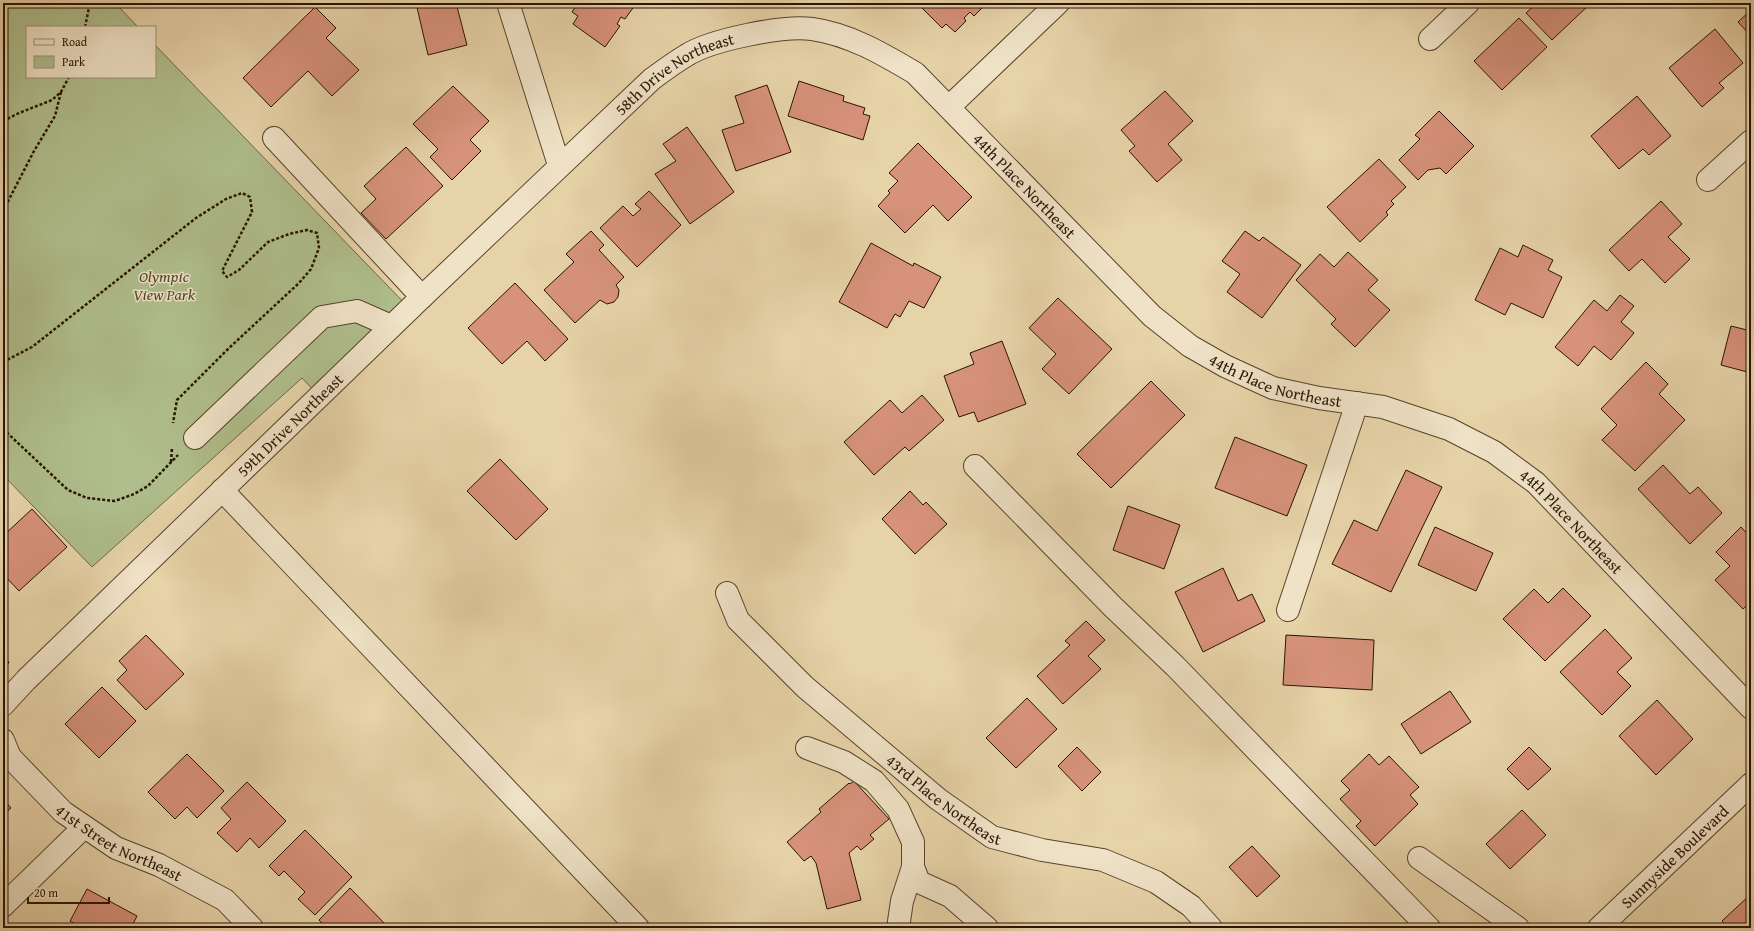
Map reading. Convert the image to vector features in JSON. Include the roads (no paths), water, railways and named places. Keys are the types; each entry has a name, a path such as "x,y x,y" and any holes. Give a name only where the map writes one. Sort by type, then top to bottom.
{"street":[{"path":"508,3 559,165"},
{"path":"949,107 1058,3"},
{"path":"1430,39 1468,3"},
{"name":"58th Drive Northeast","path":"422,296 559,165 652,79 688,54 718,43 766,31 811,29"},
{"name":"44th Place Northeast","path":"811,29 877,50 915,73 1152,316 1190,346 1225,366 1273,388 1383,407 1449,429 1494,452 1536,483 1751,708"},
{"path":"274,138 422,296"},
{"path":"1708,180 1751,141"},
{"name":"59th Drive Northeast","path":"3,705 26,680 422,296"},
{"path":"195,438 322,317 357,311 391,326"},
{"path":"1288,610 1357,403"},
{"path":"975,466 1113,607 1174,666 1429,928"},
{"path":"222,490 638,928"},
{"name":"43rd Place Northeast","path":"727,593 738,620 805,687 938,799 992,837 1042,850 1103,860 1156,882 1191,906 1211,928"},
{"name":"41st Street Northeast","path":"3,740 10,757 63,812 116,848 159,866 225,900 252,928"},
{"path":"807,748 844,762 874,781 898,809 913,842 913,867 902,901 898,928"},
{"name":"Sunnyside Boulevard","path":"1598,928 1751,784"},
{"path":"3,906 84,827"},
{"path":"1419,858 1518,928"},
{"path":"913,867 919,882 950,896 987,928"}],"park label":[{"name":"Olympic View Park","path":"164,285"}]}
